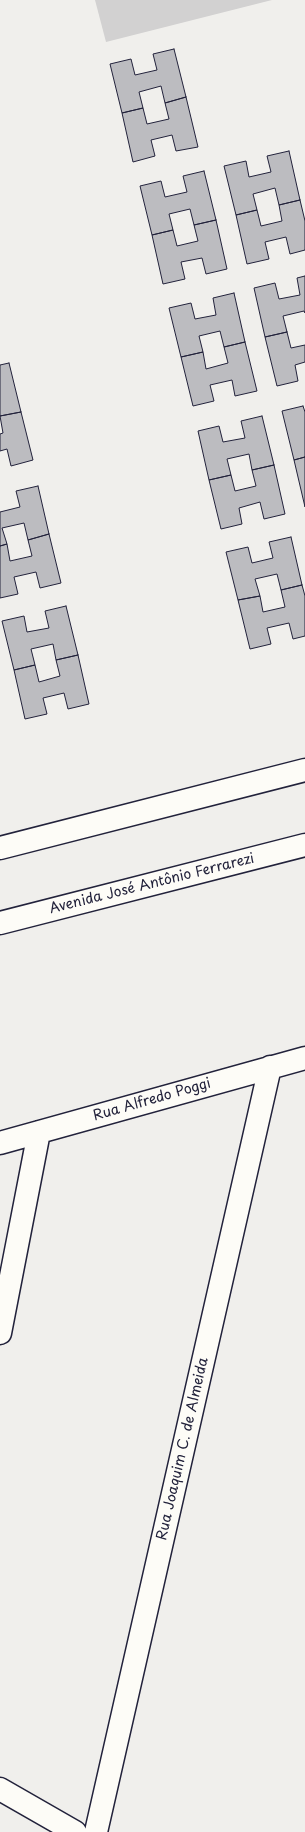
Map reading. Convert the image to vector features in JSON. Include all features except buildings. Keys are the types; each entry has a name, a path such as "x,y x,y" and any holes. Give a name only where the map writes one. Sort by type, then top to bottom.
{"street":[{"path":"0,848 305,770"},
{"name":"Avenida José Antônio Ferrarezi","path":"0,923 305,845"},
{"name":"Rua Alfredo Poggi","path":"0,1143 305,1058"},
{"name":"Rua Joaquim C. de Almeida","path":"96,1832 270,1067"},
{"path":"0,1333 39,1132"},
{"path":"0,1789 75,1832"}],"shaded area":[{"path":"95,0 272,0 106,42"}]}
